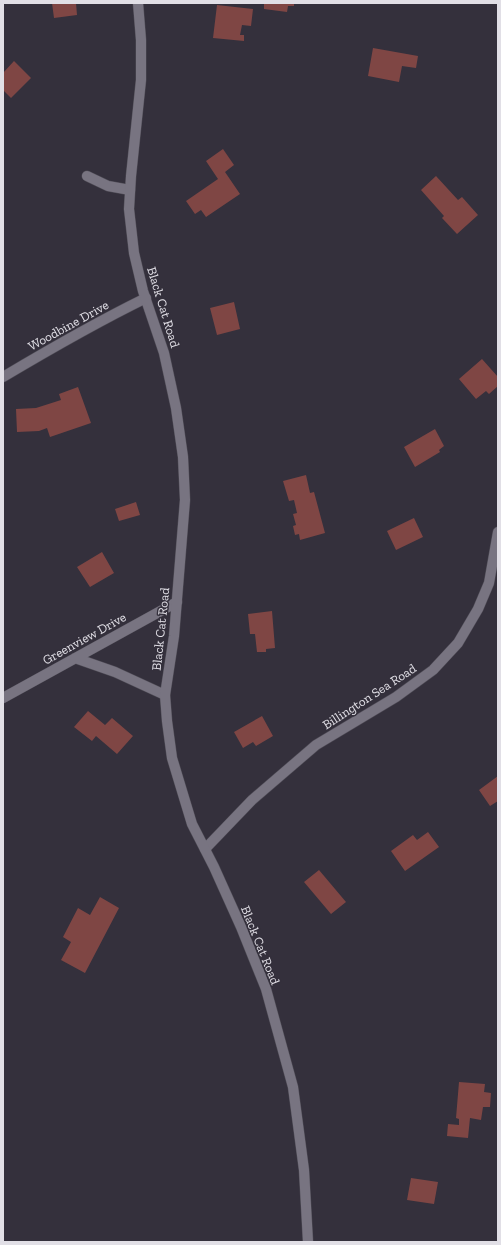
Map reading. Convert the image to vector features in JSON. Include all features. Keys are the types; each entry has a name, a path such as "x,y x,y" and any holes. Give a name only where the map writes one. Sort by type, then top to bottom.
{"street":[{"name":"Black Cat Road","path":"138,3 141,40 141,80 130,190 130,209 134,253 146,298 164,353 176,408 183,457 185,500 174,636 166,695 167,721 172,758 192,824 241,927 266,989 293,1087 304,1170 308,1242"},
{"path":"87,176 108,186 130,190"},
{"name":"Woodbine Drive","path":"3,377 111,315 146,298"},
{"name":"Billington Sea Road","path":"205,849 252,800 316,745 396,697 433,670 458,643 478,609 489,583 498,532"},
{"name":"Greenview Drive","path":"3,698 177,602"},
{"path":"74,658 115,672 166,695"}],"building":[{"path":"52,3 76,3 77,15 54,18"},
{"path":"264,3 294,3 294,6 288,6 287,12 264,9"},
{"path":"217,5 253,9 251,26 242,25 240,35 244,35 244,41 213,38"},
{"path":"373,48 418,56 416,68 402,66 399,82 368,76"},
{"path":"14,61 31,78 11,98 3,90 3,73"},
{"path":"223,149 234,165 225,172 240,194 206,217 201,210 195,214 186,201 218,179 206,161"},
{"path":"436,176 458,200 462,197 478,215 457,234 442,218 444,216 421,190"},
{"path":"234,302 240,329 217,335 210,308"},
{"path":"482,359 498,377 498,386 489,394 486,391 476,399 459,379"},
{"path":"78,387 91,423 50,437 47,428 39,431 17,432 16,409 36,408 61,400 59,394"},
{"path":"435,429 444,446 439,450 440,452 415,467 404,447"},
{"path":"306,475 310,493 314,492 325,533 300,540 299,534 295,535 293,526 296,525 293,514 297,513 294,500 289,501 283,481"},
{"path":"136,502 140,515 119,521 115,509"},
{"path":"414,518 423,537 396,550 387,531"},
{"path":"102,552 114,573 90,587 77,567"},
{"path":"272,611 275,648 266,649 266,652 257,652 255,634 250,634 248,614"},
{"path":"88,711 105,725 112,718 133,736 117,754 96,736 92,741 74,727"},
{"path":"262,716 273,736 256,746 253,742 243,748 234,732"},
{"path":"498,776 498,801 490,806 479,790"},
{"path":"428,832 439,847 405,871 391,851 413,835 417,840"},
{"path":"319,870 346,902 331,914 304,882"},
{"path":"100,897 119,908 85,973 61,960 71,942 63,937 78,908 90,915"},
{"path":"459,1082 485,1084 484,1092 491,1093 490,1107 483,1107 481,1120 470,1118 468,1138 447,1136 448,1124 459,1125 459,1119 456,1118"},
{"path":"411,1178 438,1182 434,1204 407,1200"}]}
